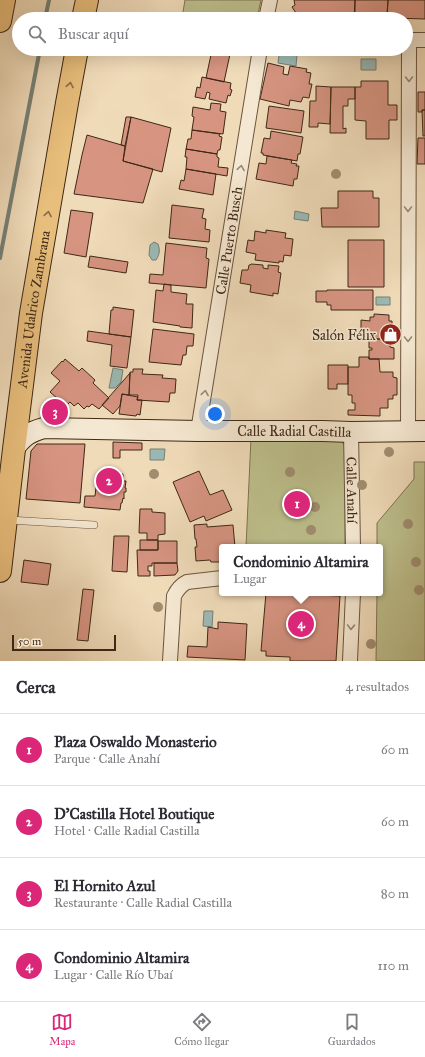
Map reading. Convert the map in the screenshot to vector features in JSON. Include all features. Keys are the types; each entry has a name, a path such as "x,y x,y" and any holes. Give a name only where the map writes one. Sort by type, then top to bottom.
{"highway":[{"path":"0,21 4,0"},
{"path":"84,12 87,0"},
{"name":"Avenida Udalrico Zambrana","path":"0,571 31,314 76,56"}],"street":[{"path":"267,12 270,0"},
{"path":"413,40 425,40"},
{"name":"Calle Puerto Busch","path":"198,431 259,56"},
{"path":"407,56 416,431"},
{"path":"19,407 29,420 44,428"},
{"name":"Calle Radial Castilla","path":"14,450 19,441 26,435 34,430 44,428 198,431 416,431"},
{"name":"Calle Anahí","path":"351,432 353,544"},
{"path":"170,661 174,596 177,590 182,584 187,582 219,578"},
{"path":"350,661 353,596"}],"lane":[{"path":"6,520 94,525"}],"green space":[{"path":"185,0 261,0 258,12 183,12"},
{"path":"251,438 338,438 343,443 345,448 345,544 246,544"},
{"path":"414,462 425,462 425,661 376,661 377,596 383,596 383,544 377,544 377,523 414,479"}],"water":[{"path":"279,56 297,56 296,66 278,63"},
{"path":"361,59 376,59 376,70 361,70"},
{"path":"295,211 309,214 308,221 294,219"},
{"path":"154,242 158,244 159,252 156,260 152,260 149,255 150,245"},
{"path":"376,297 390,297 390,305 376,305"},
{"path":"113,368 123,370 121,382 115,388 109,388"},
{"path":"150,449 165,449 164,460 150,460"},
{"path":"204,611 213,611 212,627 203,626"}],"building":[{"path":"294,0 355,0 354,12 295,12 292,7 295,5"},
{"path":"355,0 388,0 387,12 355,12"},
{"path":"388,0 425,0 425,19 413,19 413,12 387,12"},
{"path":"211,56 230,56 224,82 206,78"},
{"path":"268,63 284,67 283,74 288,75 290,66 307,69 306,72 311,73 309,84 312,84 309,98 303,97 301,102 290,100 289,106 260,99"},
{"path":"202,77 231,83 230,89 232,90 230,96 228,95 226,103 209,99 210,93 207,92 205,99 195,97 197,87 200,88"},
{"path":"361,81 388,81 388,105 397,105 397,120 389,120 389,139 366,139 366,121 355,120 355,87 361,87"},
{"path":"316,86 331,87 330,124 318,123 318,127 309,127 310,101 316,101"},
{"path":"331,87 355,87 355,99 348,99 348,106 343,106 343,129 346,128 346,133 330,133"},
{"path":"418,92 425,92 425,110 422,110 422,112 418,112"},
{"path":"211,103 221,104 220,111 226,112 223,134 192,130 194,117 192,116 193,107 210,110"},
{"path":"269,106 304,111 301,133 266,128"},
{"path":"422,110 425,110 425,136 423,136"},
{"path":"126,117 131,117 125,146 121,145"},
{"path":"131,117 171,128 162,172 123,161"},
{"path":"192,130 220,134 219,136 222,137 220,150 218,150 217,154 186,149 188,139 191,139"},
{"path":"271,131 303,137 300,154 298,154 297,161 263,155 263,153 261,153 264,138 270,139"},
{"path":"87,135 125,146 123,161 153,169 143,203 74,194"},
{"path":"418,138 425,138 425,164 417,164"},
{"path":"186,149 217,154 217,157 219,158 218,167 228,168 227,176 186,169"},
{"path":"267,156 292,160 291,163 299,166 297,179 294,179 293,186 256,179 259,163 266,164"},
{"path":"186,169 216,174 213,195 179,189 181,180 184,181"},
{"path":"338,191 373,191 373,198 379,198 379,227 322,227 321,208 338,208"},
{"path":"172,205 204,209 202,218 206,219 205,229 210,230 209,242 169,238"},
{"path":"71,210 93,213 86,257 64,253"},
{"path":"266,230 286,233 285,238 293,239 291,256 284,255 283,262 279,261 279,263 255,260 256,254 246,252 248,240 254,241 255,231 266,233"},
{"path":"348,240 384,240 384,287 348,287"},
{"path":"166,243 207,248 206,258 209,259 206,288 149,283 150,274 163,275"},
{"path":"90,256 128,262 126,273 88,267"},
{"path":"249,265 263,265 263,268 268,269 268,265 279,266 278,272 281,273 278,294 273,293 273,296 250,292 251,285 240,283 242,270 248,270"},
{"path":"164,284 171,285 171,292 187,294 186,304 193,304 192,328 153,322 156,290 163,291"},
{"path":"373,290 373,310 331,310 331,305 327,305 327,302 316,302 316,291"},
{"path":"113,307 134,310 131,337 109,334 111,310 113,310"},
{"path":"374,314 389,315 389,321 392,321 392,339 361,339 361,320 370,321 370,317 374,317"},
{"path":"153,329 194,334 193,346 187,346 186,355 183,355 181,365 149,362"},
{"path":"88,331 131,337 127,368 110,366 112,345 87,341"},
{"path":"369,339 390,339 390,347 394,348 394,359 369,359 369,350 372,350 372,348 369,348"},
{"path":"359,357 379,359 380,372 393,372 393,377 397,378 397,395 393,395 393,399 388,399 388,408 380,408 380,416 348,415 348,410 355,410 355,403 352,403 352,395 348,395 348,367 359,367"},
{"path":"65,359 79,371 82,368 95,380 93,383 109,398 99,409 92,404 84,409 78,403 74,406 70,402 66,406 50,392 60,381 51,373"},
{"path":"328,365 348,365 348,384 337,384 337,389 328,389"},
{"path":"133,369 143,369 142,374 163,375 162,378 176,379 175,393 170,393 169,402 137,400 138,395 129,395 130,372 133,372"},
{"path":"130,373 129,395 122,394 120,406 113,414 102,405"},
{"path":"122,394 138,397 137,400 142,400 140,415 119,414"},
{"path":"113,442 142,443 142,450 120,450 120,458 113,458"},
{"path":"37,444 85,444 80,503 26,499 31,451"},
{"path":"199,471 210,495 223,490 232,510 206,521 204,516 190,522 173,482"},
{"path":"104,473 123,474 123,481 126,481 126,492 124,492 124,499 123,498 121,503 120,510 84,507 85,496 95,496 97,479 100,480 101,476 104,476"},
{"path":"140,509 152,509 152,512 165,513 165,534 158,535 158,540 147,540 147,533 139,533"},
{"path":"207,524 207,527 233,525 235,544 219,544 219,562 211,562 210,560 196,561 195,547 197,547 194,525"},
{"path":"114,536 129,536 127,572 112,571"},
{"path":"140,540 158,540 158,550 140,550"},
{"path":"158,541 177,541 177,563 152,563 152,566 148,566 150,576 138,576 137,550 158,550"},
{"path":"24,560 51,564 48,585 21,582"},
{"path":"154,563 177,563 178,571 175,575 154,576"},
{"path":"83,589 94,590 88,641 77,640"},
{"path":"266,596 340,596 336,661 290,661 290,657 266,656 266,651 261,651"},
{"path":"218,622 247,624 245,660 187,657 188,646 207,647 208,627 218,629"}],"waterway":[{"path":"46,12 49,0"},
{"path":"0,258 39,56"}],"place":[{"name":"Salón Félix","path":"391,335"},
{"name":"El Hornito Azul","path":"55,412"},
{"name":"D'Castilla Hotel Boutique","path":"109,481"},
{"name":"Plaza Oswaldo Monasterio","path":"297,504"},
{"name":"Condominio Altamira","path":"301,624"}]}
